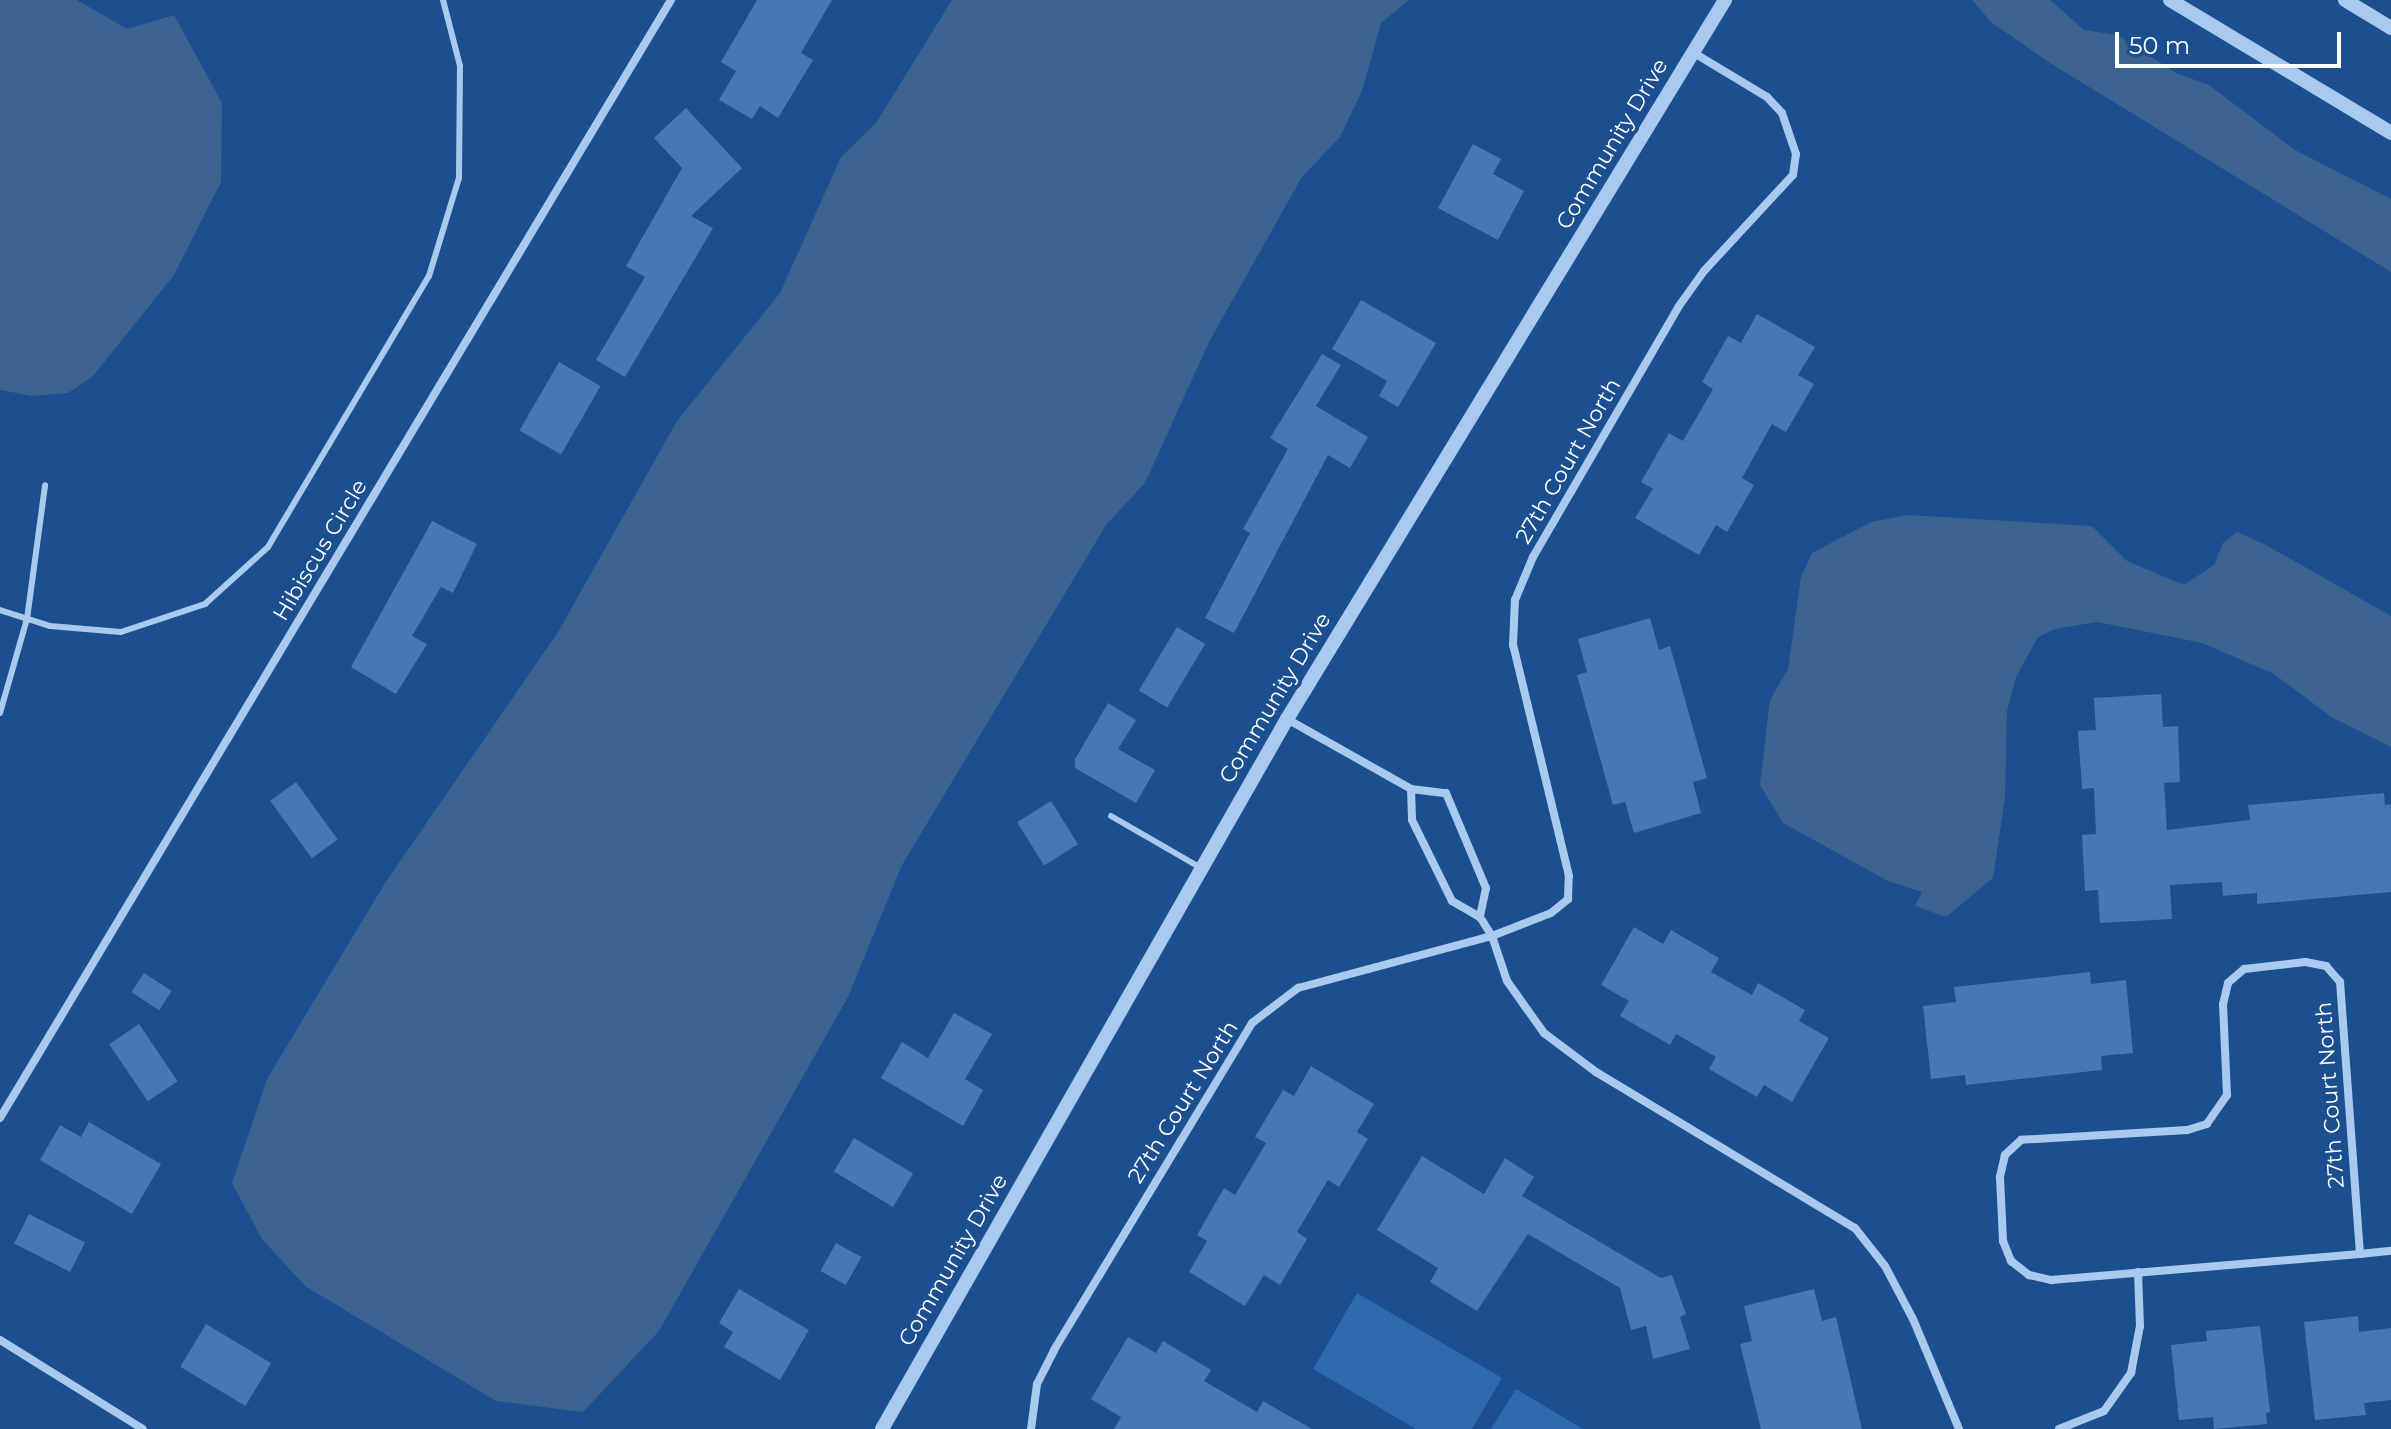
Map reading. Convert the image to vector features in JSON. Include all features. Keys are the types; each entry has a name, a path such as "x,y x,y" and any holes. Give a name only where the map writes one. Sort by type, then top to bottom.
{"street":[{"name":"Hibiscus Circle","path":"0,1118 671,0"},
{"name":"Community Drive","path":"882,1429 1287,719 1725,0"},
{"path":"2170,0 2391,133"},
{"path":"2345,0 2391,28"},
{"name":"27th Court North","path":"1031,1429 1037,1384 1054,1350 1252,1023 1298,988 1492,936 1551,913 1568,899 1569,876 1513,645 1514,611 1522,578 1679,306 1704,271 1793,175 1796,154 1782,113 1767,97 1694,53"},
{"path":"1287,719 1411,789 1446,793 1486,888 1480,917"},
{"path":"1411,789 1412,820 1452,901 1480,917 1492,936 1507,981 1544,1033 1596,1072 1855,1228 1885,1266 1913,1319 1959,1429"},
{"name":"27th Court North","path":"2360,1254 2340,982 2326,966 2305,962 2244,969 2228,983 2223,1004 2227,1095 2207,1124 2187,1130 2021,1140 2005,1155 2000,1177 2003,1241 2011,1261 2029,1275 2051,1280 2138,1272 2360,1254 2391,1251"},
{"path":"2059,1429 2104,1411 2131,1373 2140,1326 2138,1272"},
{"path":"0,1340 143,1429"}],"lane":[{"path":"0,610 50,626 121,632 205,604 268,547 429,276 459,178 460,66 443,0"},
{"path":"0,713 27,619 45,485"},
{"path":"1111,816 1201,868"}],"shaded area":[{"path":"0,0 77,0 127,29 174,15 222,103 221,182 174,275 93,376 68,393 33,396 0,390"},
{"path":"952,0 1409,0 1381,23 1362,91 1340,137 1302,177 1209,342 1145,483 1106,525 902,865 848,997 659,1331 583,1412 496,1401 305,1286 262,1239 232,1183 267,1079 385,883 558,632 677,421 780,293 841,157 876,123"},
{"path":"1972,0 2050,0 2084,30 2118,35 2176,73 2209,85 2295,150 2391,199 2391,272 2050,63 1991,22"},
{"path":"1908,515 2092,526 2127,561 2184,585 2214,565 2223,543 2237,532 2266,545 2391,616 2391,747 2333,718 2274,674 2202,643 2097,622 2055,629 2038,637 2016,677 2007,711 2005,798 1993,878 1946,917 1915,906 1922,892 1888,881 1783,823 1760,785 1770,700 1788,669 1801,577 1812,553 1871,522"},
{"path":"1357,1293 1502,1378 1472,1429 1416,1429 1313,1369"},
{"path":"1516,1389 1583,1429 1491,1429"}],"building":[{"path":"757,0 832,0 801,53 813,60 778,118 760,106 752,119 719,100 736,71 721,62"},
{"path":"686,108 742,168 691,216 713,228 625,377 596,360 645,277 626,266 682,168 654,138"},
{"path":"1473,144 1501,159 1493,174 1524,191 1498,240 1438,208"},
{"path":"1361,300 1436,343 1398,407 1379,396 1387,381 1332,349"},
{"path":"1757,314 1815,347 1798,375 1814,384 1786,432 1772,424 1742,478 1754,485 1727,532 1716,525 1699,555 1635,518 1653,489 1641,482 1669,433 1683,441 1713,389 1702,382 1728,336 1741,343"},
{"path":"1322,354 1341,365 1316,406 1368,437 1350,468 1328,455 1234,633 1205,618 1250,533 1243,529 1288,449 1270,438"},
{"path":"559,362 601,386 561,454 520,430"},
{"path":"432,521 477,544 453,593 441,587 412,636 427,644 396,694 351,667"},
{"path":"1650,618 1659,650 1670,646 1707,778 1693,782 1701,813 1634,833 1625,802 1613,805 1577,675 1587,672 1578,639"},
{"path":"1177,627 1205,644 1167,707 1139,690"},
{"path":"2161,694 2163,727 2178,726 2180,782 2164,783 2167,830 2250,820 2248,805 2384,793 2385,805 2391,804 2391,892 2257,904 2257,893 2223,896 2222,882 2170,885 2172,919 2100,923 2098,890 2085,891 2082,835 2096,834 2094,788 2082,789 2078,731 2096,730 2094,698"},
{"path":"1108,703 1136,720 1118,749 1155,770 1136,803 1075,768 1075,759"},
{"path":"296,782 338,839 312,858 270,801"},
{"path":"1051,801 1078,844 1044,865 1017,822"},
{"path":"1634,927 1663,944 1671,930 1719,958 1711,972 1752,995 1758,983 1805,1010 1799,1021 1829,1038 1792,1102 1764,1085 1757,1097 1709,1069 1716,1057 1676,1034 1670,1045 1620,1016 1629,1001 1601,985"},
{"path":"2090,972 2091,984 2126,980 2133,1053 2101,1056 2102,1070 1966,1085 1965,1075 1931,1079 1923,1006 1956,1002 1954,987"},
{"path":"144,973 172,991 159,1010 131,992"},
{"path":"954,1013 992,1034 965,1079 983,1090 963,1126 881,1078 902,1042 928,1058"},
{"path":"139,1024 178,1081 148,1101 109,1044"},
{"path":"1311,1066 1374,1104 1357,1132 1368,1139 1339,1187 1328,1180 1297,1232 1307,1239 1280,1285 1264,1275 1245,1306 1189,1272 1207,1241 1197,1235 1224,1188 1235,1195 1266,1143 1255,1137 1283,1090 1294,1096"},
{"path":"89,1122 161,1164 132,1214 40,1160 60,1125 81,1137"},
{"path":"854,1138 913,1174 893,1207 834,1171"},
{"path":"1422,1156 1484,1194 1505,1158 1534,1177 1522,1196 1661,1278 1672,1275 1686,1314 1680,1317 1690,1349 1653,1359 1646,1326 1631,1330 1620,1288 1528,1234 1477,1311 1430,1282 1438,1268 1377,1230"},
{"path":"29,1214 85,1243 70,1272 14,1243"},
{"path":"836,1243 861,1257 846,1285 820,1271"},
{"path":"739,1289 809,1330 780,1380 724,1347 733,1332 719,1323"},
{"path":"1814,1289 1822,1321 1836,1317 1862,1429 1761,1429 1740,1344 1752,1341 1744,1306"},
{"path":"2358,1316 2359,1332 2391,1328 2391,1400 2364,1403 2366,1415 2315,1420 2304,1322"},
{"path":"206,1324 271,1363 245,1406 180,1367"},
{"path":"2260,1326 2270,1412 2266,1413 2267,1424 2214,1429 2213,1417 2179,1420 2171,1345 2207,1341 2206,1331"},
{"path":"1128,1337 1156,1353 1163,1341 1211,1370 1204,1381 1257,1412 1263,1401 1312,1429 1114,1429 1121,1417 1091,1399"}]}
